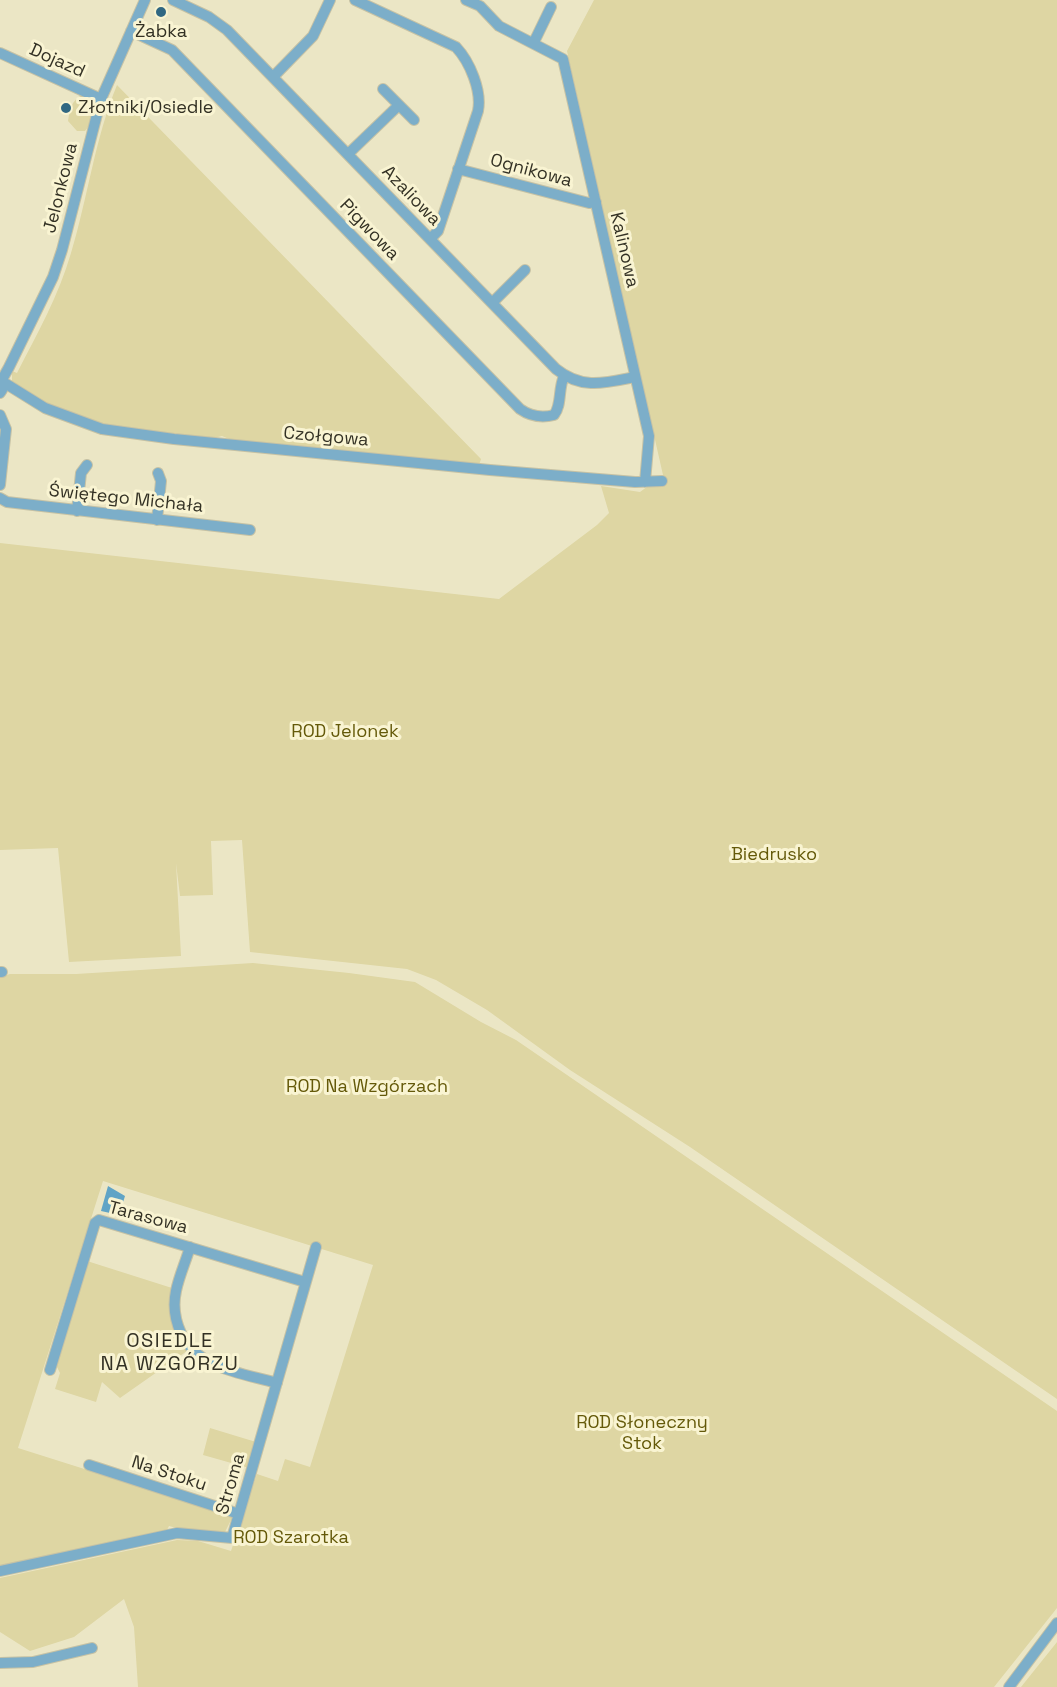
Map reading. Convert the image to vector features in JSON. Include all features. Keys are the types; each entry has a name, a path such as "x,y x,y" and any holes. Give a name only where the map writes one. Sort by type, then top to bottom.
{"street":[{"name":"Jelonkowa","path":"0,381 47,292 57,267 101,99 146,0"},
{"name":"Azaliowa","path":"173,0 185,2 227,30 564,376"},
{"path":"273,77 313,36 330,0"},
{"path":"355,0 456,47 464,58 480,101 438,231 430,239"},
{"name":"Kalinowa","path":"466,0 480,6 499,26 534,42 563,59 649,436 645,482"},
{"path":"534,42 551,7"},
{"name":"Pigwowa","path":"131,31 172,50 527,415 547,417 554,415 558,410 560,385 564,376"},
{"name":"Dojazd","path":"0,53 101,99"},
{"path":"383,88 414,120"},
{"path":"348,154 399,105"},
{"name":"Ognikowa","path":"458,169 589,203 596,202"},
{"path":"492,303 525,270"},
{"path":"564,376 581,382 603,383 635,376"},
{"path":"0,381 0,393"},
{"name":"Czołgowa","path":"0,381 45,408 102,429 174,439 490,470 645,482 662,481"},
{"path":"0,415 6,429 0,485"},
{"path":"77,511 81,473 87,465"},
{"path":"157,520 161,481 158,473"},
{"name":"Świętego Michała","path":"0,498 7,502 77,511 250,530"},
{"name":"Tarasowa","path":"50,1370 95,1222 103,1220 306,1282"},
{"path":"190,1247 174,1303 178,1326 184,1340 194,1352 209,1363 277,1383"},
{"name":"Stroma","path":"0,1571 177,1533 232,1538 316,1247"},
{"name":"Na Stoku","path":"89,1465 239,1514"},
{"path":"1009,1687 1057,1623"},
{"path":"0,1663 33,1662 93,1648"}],"green space":[{"name":"Biedrusko","path":"594,0 1057,0 1057,1399 690,1147 570,1070 487,1010 436,980 407,969 250,952 242,840 211,841 213,895 180,896 176,863 181,956 69,962 58,848 0,850 0,543 499,599 597,525 609,513 601,486 640,492 663,475 567,51"},
{"path":"117,85 481,459 479,465 236,442 222,436 214,438 104,426 66,414 12,383 12,371 17,373 47,314 66,269 97,147"},
{"path":"82,95 92,100 94,111 85,131 77,131 68,121 73,103"},
{"name":"ROD Słoneczny Stok","path":"253,963 415,982 481,1022 516,1040 1057,1411 1057,1608 994,1687 138,1687 134,1627 124,1599 74,1637 30,1651 0,1632 0,1578 177,1540 198,1541 231,1551 257,1474 278,1481 285,1459 310,1467 373,1265 103,1181 18,1448 233,1516 225,1532 180,1529 169,1526 167,1530 0,1566 0,977 10,974 76,974"},
{"path":"87,1261 172,1288 175,1331 187,1351 120,1398 102,1382 96,1402 55,1389 60,1373 55,1363"},
{"path":"210,1428 256,1442 249,1468 203,1455"},
{"path":"1057,1642 1057,1687 1021,1687"}],"water":[{"path":"108,1186 125,1196 119,1215 101,1211"}],"place":[{"name":"Żabka","path":"161,12"},
{"name":"Złotniki/Osiedle","path":"66,108"}],"district":[{"name":"OSIEDLE NA WZGÓRZU","path":"170,1354"}],"park label":[{"name":"ROD Jelonek","path":"345,732"},
{"name":"ROD Na Wzgórzach","path":"367,1087"},
{"name":"ROD Szarotka","path":"291,1538"}]}
